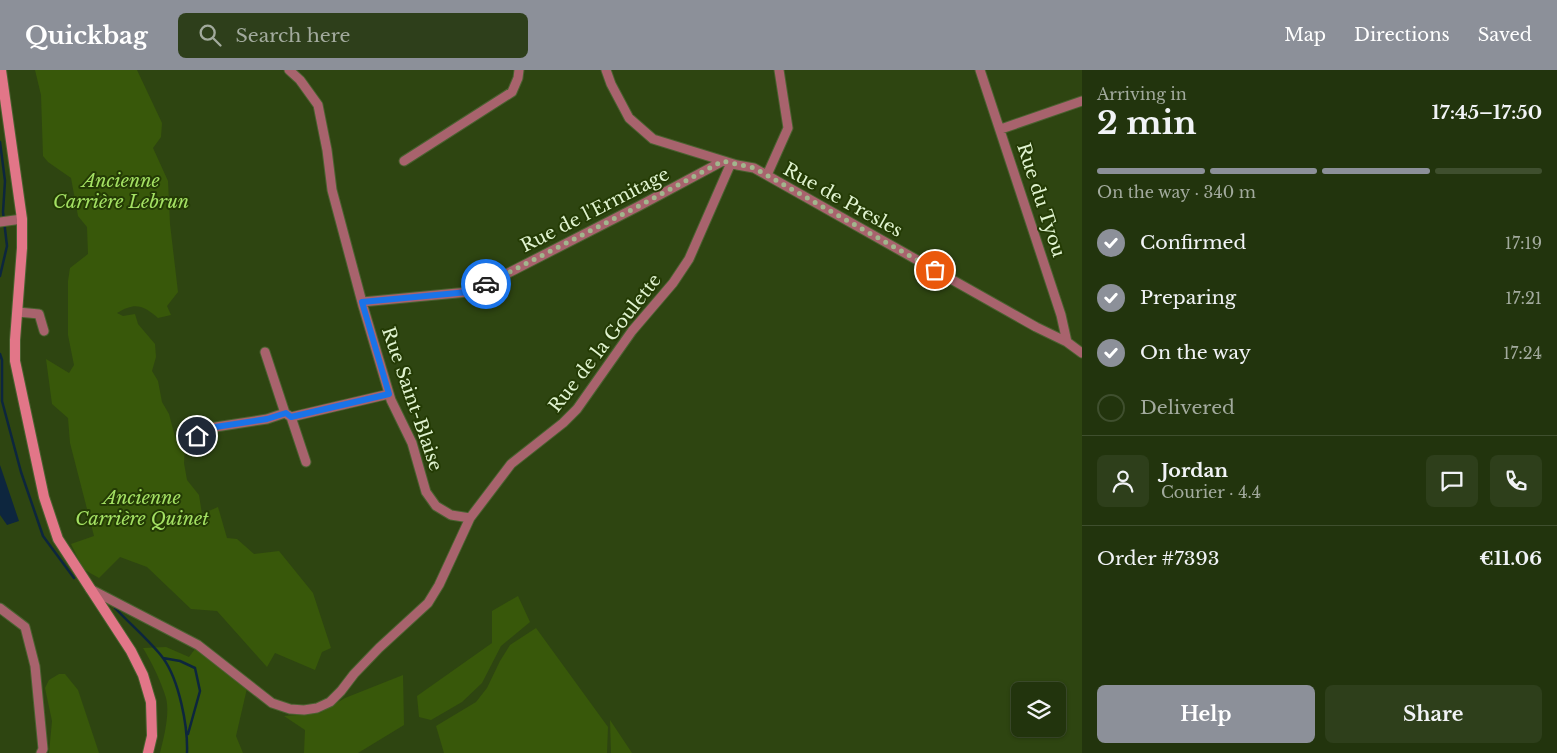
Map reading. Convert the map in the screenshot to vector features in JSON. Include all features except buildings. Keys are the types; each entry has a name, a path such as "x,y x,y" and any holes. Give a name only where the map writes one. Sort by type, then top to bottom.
{"main road":[{"path":"1,70 22,219 15,361 44,497 58,539 131,651 143,675 151,702 152,736 148,753"}],"street":[{"name":"Rue Saint-Blaise","path":"289,70 300,80 318,105 327,150 332,190 362,302 389,394 412,444 426,492 436,506 451,515 470,518"},
{"path":"404,160 512,92 520,70"},
{"name":"Rue de Presles","path":"606,70 611,84 630,118 653,139 727,162 754,168 1036,327 1067,342 1082,353"},
{"path":"767,175 788,128 779,70"},
{"name":"Rue du Tyou","path":"980,70 1061,315 1067,342"},
{"path":"1000,130 1082,101"},
{"name":"Rue de l'Ermitage","path":"362,302 468,292 477,289 727,162"},
{"name":"Rue de la Goulette","path":"89,589 198,646 272,703 290,709 304,710 317,708 330,702 379,648 428,603 470,518 511,464 563,423 577,409 632,331 673,283 690,259 727,162"},
{"path":"4,221 22,219"},
{"path":"18,312 39,314 44,331"},
{"path":"265,352 306,462"},
{"path":"197,436 209,428 267,419 389,394"},
{"path":"0,608 25,627 35,666 43,749 41,753"}],"green space":[{"name":"Ancienne Carrière Quinet","path":"35,70 137,70 162,123 161,137 153,148 168,181 170,224 178,292 167,306 171,315 158,318 139,306 129,307 117,313 123,316 135,314 138,324 155,344 156,357 152,371 158,381 162,402 169,414 175,437 185,446 184,463 187,480 199,495 202,514 218,507 227,538 237,539 254,554 279,551 313,593 331,648 322,652 315,670 275,653 267,667 217,611 191,609 147,567 120,557 99,578 83,569 71,544 94,536 70,443 68,418 52,404 46,359 69,373 74,365 68,335 68,281 70,268 88,254 87,227 78,216 71,178 48,162 43,156 41,95"},
{"path":"518,596 530,622 501,646 482,683 462,702 431,720 419,717 417,696 492,643 492,611"},
{"path":"536,628 608,727 607,753 444,753 436,726 476,702 487,688 510,645"},
{"path":"198,645 248,684 236,736 243,753 160,753 166,726 167,704 159,679 143,648 166,647 189,657"},
{"path":"59,674 65,674 78,690 99,753 49,753 52,721 45,688 49,680"},
{"path":"403,675 404,725 358,753 304,753 305,730 284,716 320,713 345,698"},
{"path":"610,720 632,753 611,753"}],"water":[{"path":"0,465 19,521 7,525 0,515"}],"waterway":[{"path":"0,142 5,181 3,212 7,246 0,276"},
{"path":"0,354 2,360 2,401 21,472 43,536 74,578"},
{"path":"115,608 163,658 169,667 178,691 184,717 187,753"},
{"path":"163,658 180,661 195,668 200,691 188,734"}],"way so far":[{"path":"486,284 723,161 754,168 935,270"}],"route":[{"path":"197,436 209,428 237,422 267,419 286,413 291,417 389,394 362,302 468,292 486,284"}],"park label":[{"name":"Ancienne Carrière Lebrun","path":"121,191"}]}
